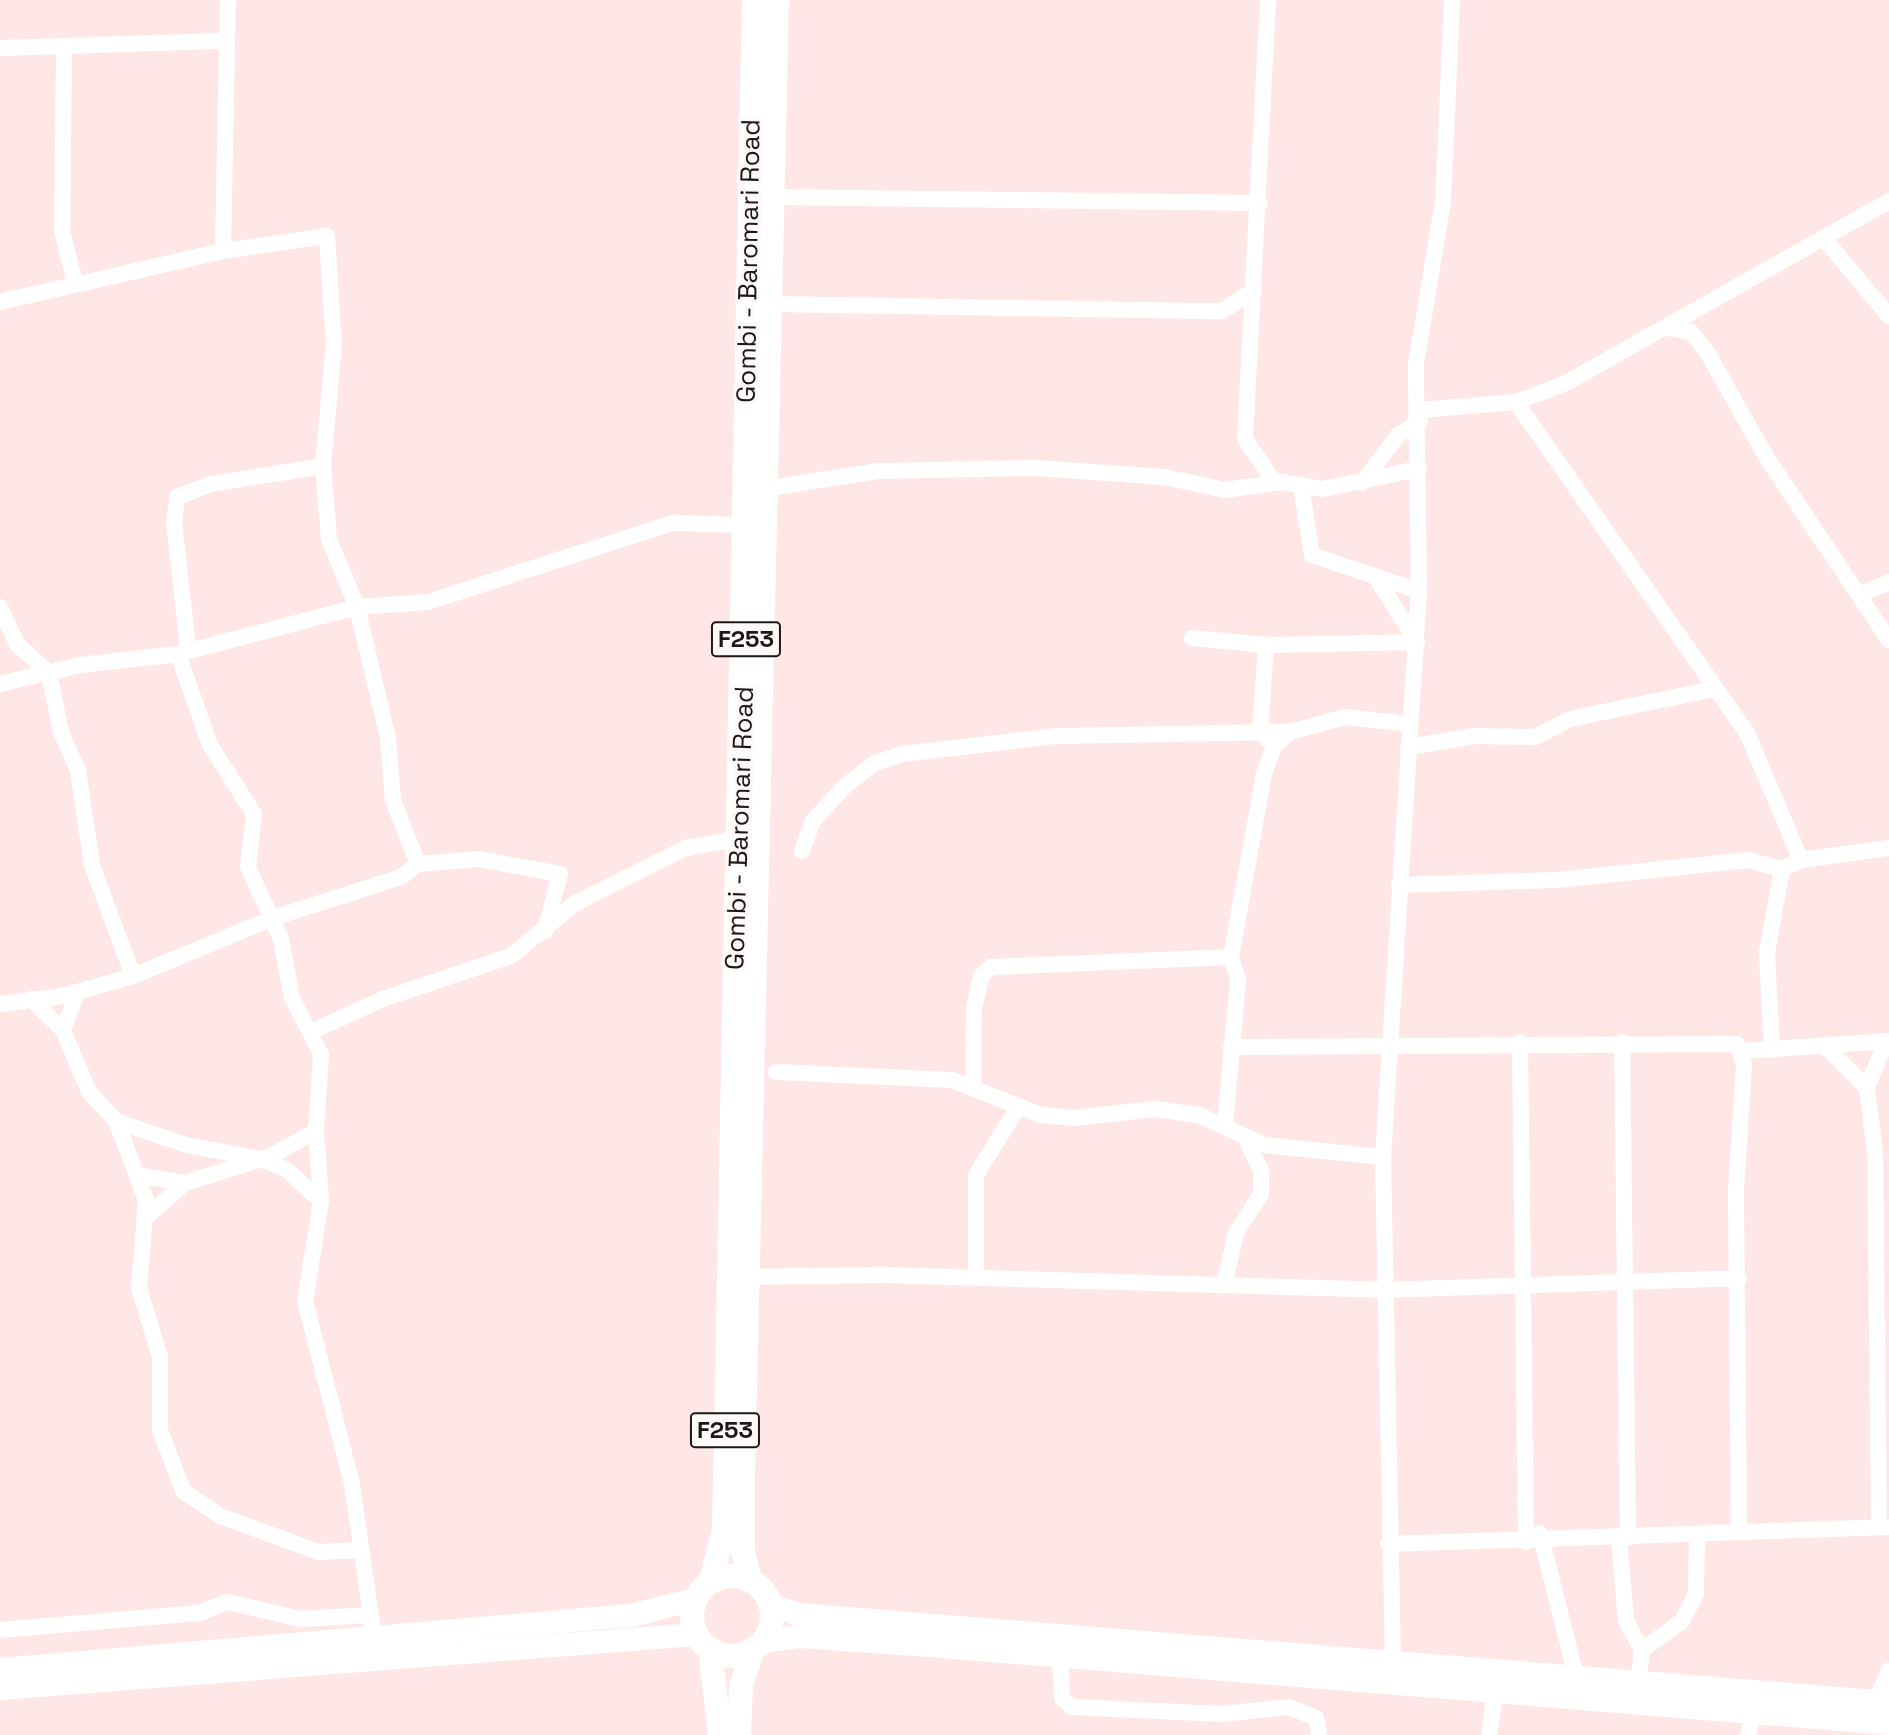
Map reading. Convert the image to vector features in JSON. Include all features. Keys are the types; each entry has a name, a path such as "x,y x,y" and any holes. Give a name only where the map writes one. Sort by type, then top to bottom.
{"main road":[{"name":"Gombi - Baromari Road","path":"738,1278 756,490 754,0"},
{"name":"Gombi - Baromari Road","path":"738,1278 737,839 744,525 756,490 768,304 777,0"},
{"name":"F253","path":"738,1278 743,1552 750,1580 771,1604"},
{"name":"F253","path":"712,1581 724,1530 738,1278"},
{"path":"0,1669 373,1625 630,1615 694,1600 712,1581 750,1580"},
{"path":"694,1600 719,1735"},
{"path":"739,1735 741,1686 758,1646 771,1604 798,1614 1576,1676 1637,1691 1754,1712 1889,1723"},
{"path":"0,1688 703,1642 727,1656 798,1636 1495,1693 1637,1691 1882,1702"}],"street":[{"path":"223,251 228,0"},
{"path":"1268,0 1260,203 1245,439 1275,483"},
{"path":"1393,1661 1381,1290 1383,1157 1419,591 1420,416 1416,364 1443,201 1452,0"},
{"path":"0,48 227,40"},
{"path":"64,47 62,231 75,282"},
{"path":"770,197 1260,203"},
{"path":"1362,483 1398,435 1420,416 1516,402 1668,328 1826,241 1889,201"},
{"path":"0,302 75,282 85,286 223,251 327,236 334,344 323,466 329,539 357,607 388,738 388,784 418,864"},
{"path":"1826,241 1889,316"},
{"path":"768,304 1222,311 1254,290"},
{"path":"1668,328 1690,332 1707,352 1767,458 1889,640"},
{"path":"1516,402 1747,733 1801,860"},
{"path":"3,1628 199,1613 228,1602 300,1619 373,1625 352,1485 305,1301 321,1201 316,1131 321,1054 313,1031 292,998 273,918 248,867 254,814 210,745 183,651 174,523 177,497 211,484 323,466"},
{"path":"756,490 878,471 1036,468 1165,477 1225,490 1275,483 1301,486 1362,483 1419,469"},
{"path":"1301,486 1312,555 1378,581 1419,591"},
{"path":"0,684 183,651 357,607 428,602 673,523 744,525"},
{"path":"1378,581 1416,642"},
{"path":"1859,595 1889,582"},
{"path":"0,607 17,644 50,673 61,732 78,771 92,865 133,976"},
{"path":"1192,638 1266,645 1416,642"},
{"path":"1266,645 1260,731 1274,746"},
{"path":"1408,747 1475,736 1535,737 1570,719 1714,689"},
{"path":"802,851 813,821 844,788 875,763 903,754 1057,736 1290,732 1345,717 1409,724"},
{"path":"1225,1126 1238,980 1231,957 1257,802 1274,746 1290,732"},
{"path":"313,1031 383,999 511,956 545,931 574,904 664,859 737,839"},
{"path":"1399,885 1558,880 1748,860 1782,869 1801,860 1889,848"},
{"path":"0,1004 77,993 133,976 273,918 401,877 418,864 479,859 561,873 545,931"},
{"path":"1772,1050 1766,953 1782,869"},
{"path":"972,1088 974,1009 981,976 991,967 1231,957"},
{"path":"63,1030 77,993"},
{"path":"32,999 63,1030 89,1092 116,1121 138,1175 145,1218 139,1288 160,1357 160,1430 183,1491 220,1516 319,1552 362,1550"},
{"path":"1231,1047 1722,1041 1743,1051 1888,1041 1867,1088 1875,1153 1884,1527 1624,1539 1388,1544"},
{"path":"1520,1042 1526,1287 1526,1542"},
{"path":"1622,1042 1629,1281 1624,1539 1626,1621 1642,1650 1637,1691"},
{"path":"1825,1046 1867,1088"},
{"path":"1739,1532 1739,1278 1743,1051"},
{"path":"776,1072 919,1075 972,1088 1019,1106 1075,1118 1154,1109 1225,1126 1246,1139 1383,1157"},
{"path":"976,1278 975,1175 1019,1106"},
{"path":"116,1121 186,1145 261,1159 287,1170 321,1201"},
{"path":"145,1218 185,1183 261,1159 316,1131"},
{"path":"1224,1285 1236,1233 1261,1194 1261,1171 1246,1139"},
{"path":"138,1175 185,1183"},
{"path":"738,1278 976,1278 1381,1290 1739,1278"},
{"path":"1526,1513 1547,1541 1576,1676"},
{"path":"1642,1650 1682,1621 1696,1594 1697,1534"},
{"path":"1060,1656 1062,1698 1072,1707 1222,1714 1289,1707 1316,1718 1319,1735"},
{"path":"1882,1702 1889,1671"},
{"path":"1489,1735 1495,1693"},
{"path":"1748,1735 1754,1712"}]}
